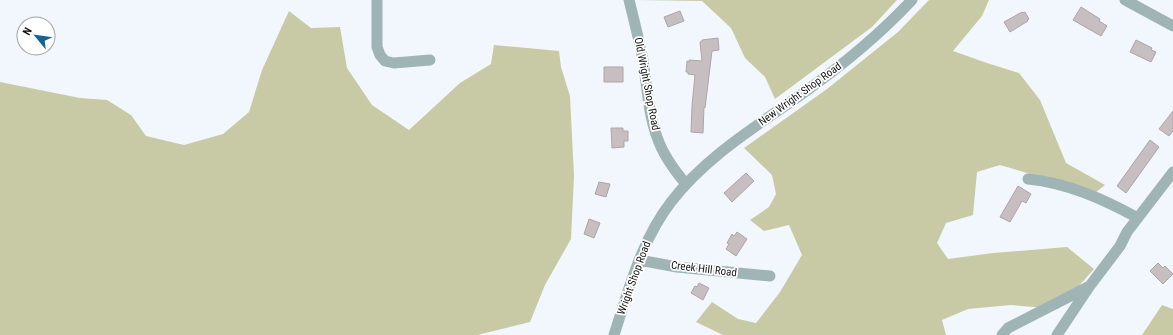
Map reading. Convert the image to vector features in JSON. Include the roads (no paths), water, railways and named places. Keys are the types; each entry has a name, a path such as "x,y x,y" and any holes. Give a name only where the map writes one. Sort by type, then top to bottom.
{"street":[{"path":"377,0 377,47 380,55 385,61 394,63 430,60"},
{"name":"Old Wright Shop Road","path":"629,0 643,59 652,119 657,137 664,154 674,170 686,184"},
{"name":"New Wright Shop Road","path":"686,184 714,158 842,64 912,0"},
{"path":"1125,0 1173,26"},
{"path":"1057,335 1089,286 1120,246 1127,232 1173,172"},
{"path":"1028,179 1075,188 1114,205 1138,218"},
{"name":"Wright Shop Road","path":"614,335 639,260 648,239 660,218 686,184"},
{"name":"Creek Hill Road","path":"639,260 677,267 770,276"},
{"path":"1002,335 1008,328 1089,286"}]}
